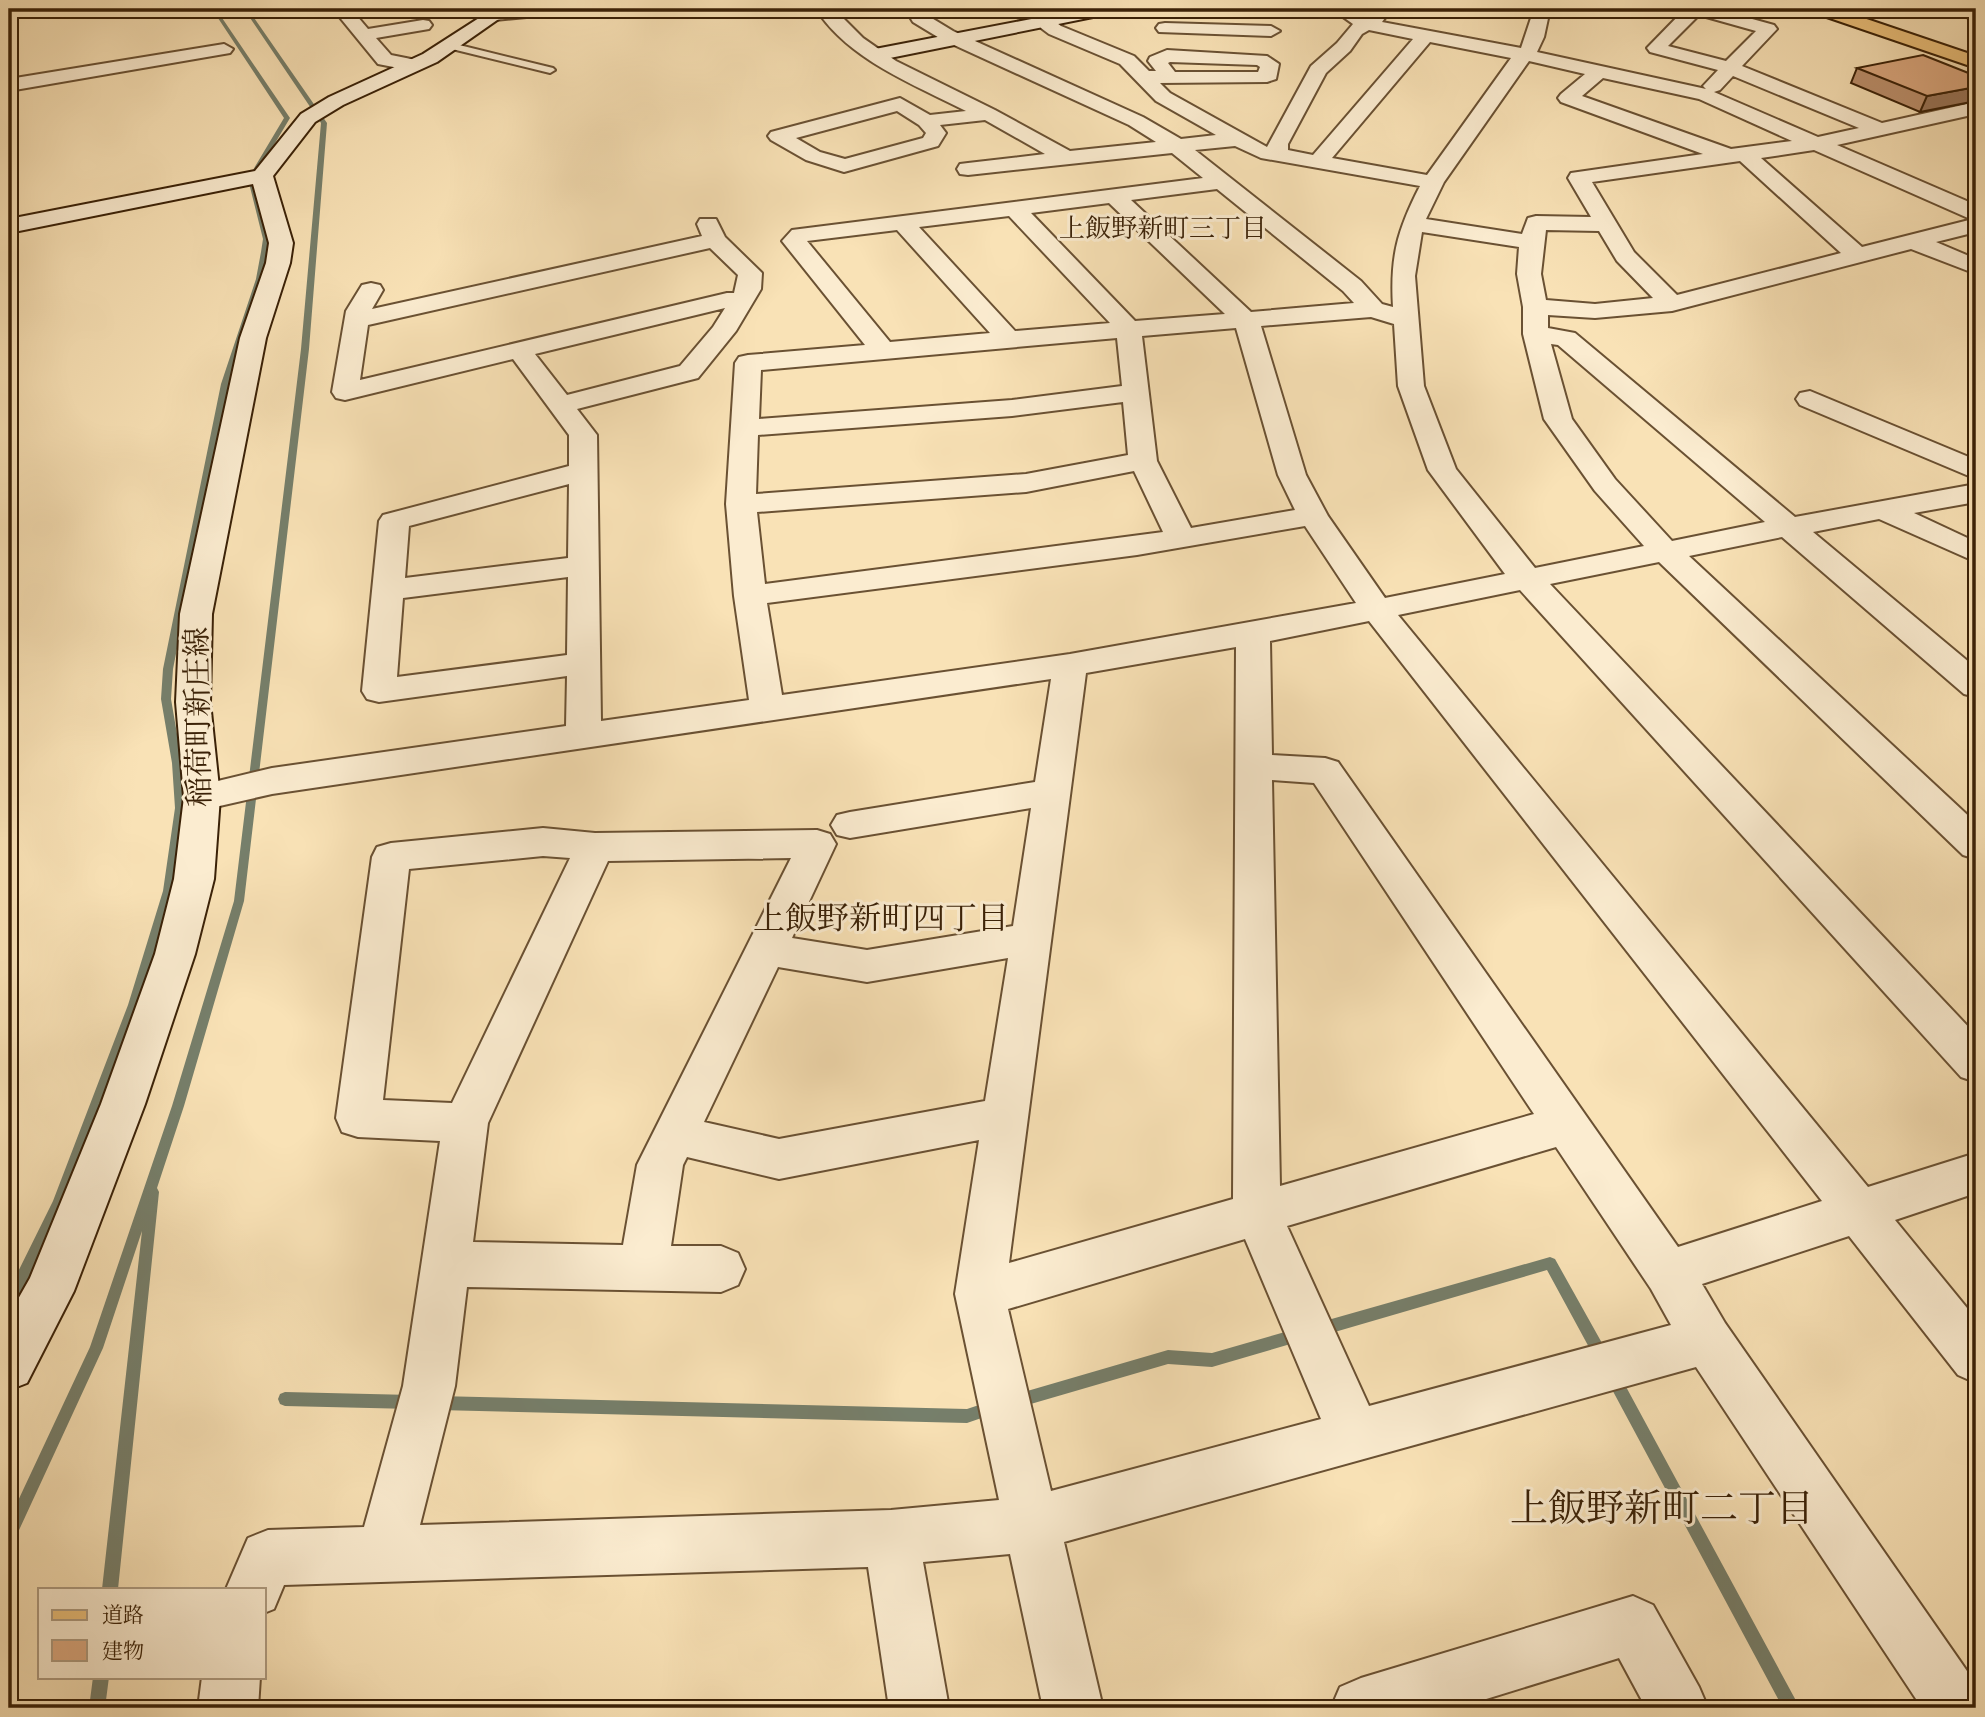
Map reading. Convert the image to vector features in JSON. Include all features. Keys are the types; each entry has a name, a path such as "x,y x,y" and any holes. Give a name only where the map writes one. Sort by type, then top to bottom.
{"main road":[{"path":"1821,9 1976,62"},
{"path":"1840,9 1976,55"}],"street":[{"path":"346,9 385,60 414,65"},
{"path":"9,226 262,176 308,118 336,100 451,46 499,12 559,9"},
{"path":"824,9 857,42 889,65 988,114 1067,158"},
{"path":"913,9 919,18 957,39 1136,121 1174,144 1352,286 1374,309"},
{"path":"875,55 957,39 1043,15 1108,9"},
{"path":"1340,9 1364,24 1526,55 1705,95 1976,213"},
{"path":"1277,155 1278,144 1306,87 1318,70 1344,47 1355,30 1374,21 1383,9"},
{"path":"1542,9 1535,42 1519,60 1433,182 1412,224 1403,276 1410,386 1442,470 1508,558 1976,1064"},
{"path":"1705,95 1730,68 1768,29 1697,9 1656,48 1730,68 1880,129"},
{"path":"1952,9 1976,13"},
{"path":"1043,15 1055,30 1127,60 1163,97 1261,152 1433,182"},
{"path":"364,35 424,25"},
{"path":"1162,28 1271,31"},
{"path":"1318,162 1426,35"},
{"path":"9,85 224,49"},
{"path":"1144,77 1260,78 1269,75 1270,64 1260,60 1167,56 1157,61 1169,76"},
{"path":"1599,71 1568,98 1737,155 1856,254"},
{"path":"926,121 936,133 931,142 844,166 813,156 778,136 900,104 926,121 988,114"},
{"path":"1672,304 1625,256 1579,178 1818,143 1976,108"},
{"path":"968,169 1238,139"},
{"name":"稲荷町新庄線","path":"9,1366 49,1291 123,1104 170,967 194,879 238,788 193,702 196,614 253,338 278,263 281,243 262,176"},
{"path":"884,352 794,241 800,235 1223,182"},
{"path":"1114,196 1247,321 1292,475 1313,516 1377,610 1976,1357"},
{"path":"1014,208 1129,329 1143,461 1180,537"},
{"path":"901,221 1009,339"},
{"path":"1606,224 1536,223 1531,242 1529,274 1536,320 1558,419 1605,485 1665,551 1976,845"},
{"path":"1412,224 1531,242"},
{"path":"1536,320 1672,304 1856,254 1976,225"},
{"path":"356,320 711,232 750,273 749,289 723,331 689,372 560,405"},
{"path":"1912,241 1976,267"},
{"path":"370,290 358,311 345,392 727,300 741,301"},
{"path":"695,364 712,367 1374,309 1404,319"},
{"path":"1536,320 1566,338 1976,686"},
{"path":"519,349 583,435 584,735"},
{"path":"748,363 741,504 750,596 766,708"},
{"path":"745,428 1012,408 1135,393"},
{"path":"1810,399 1976,470"},
{"path":"741,504 1026,482 1143,461"},
{"path":"583,471 394,521 379,691 584,663"},
{"path":"238,788 1070,665 1254,634 1526,578 1976,493"},
{"path":"1883,510 1976,553"},
{"path":"750,596 1137,546 1313,516"},
{"path":"387,590 583,566"},
{"path":"1879,604 1976,653"},
{"path":"1254,634 1257,1212 1355,1436"},
{"path":"1070,665 980,1294 1073,1708"},
{"path":"1256,766 1325,771 1564,1125 1668,1273 1707,1340 1957,1708"},
{"path":"850,825 1052,792"},
{"path":"465,1123 358,1118 391,857 543,842 595,847 817,844 660,1164 644,1268"},
{"path":"385,1554 429,1387 465,1123 595,847"},
{"path":"765,949 867,966 1031,938"},
{"path":"675,1135 779,1159 1006,1116"},
{"path":"980,1294 1564,1125"},
{"path":"1668,1273 1862,1213 1976,1173"},
{"path":"445,1264 721,1269"},
{"path":"254,1588 268,1558 891,1538 1030,1524 1707,1340"},
{"path":"891,1538 919,1708"},
{"path":"1361,1708 1633,1625 1678,1708"},
{"path":"228,1708 231,1678"}],"lane":[{"path":"451,46 550,70"}],"building":[{"path":"1923,55 1976,76 1976,87 1927,96 1857,68"}],"waterway":[{"path":"9,1304 59,1202 134,1005 168,891 180,808 177,763 166,699 168,669 225,384 259,279 264,252 266,239 252,183 253,175 287,118 214,9"},
{"path":"9,1536 96,1348 178,1106 239,901 305,349 324,123 246,9"},
{"path":"110,1588 153,1192"},
{"path":"1321,1329 1550,1263 1602,1357"},
{"path":"1017,1401 1168,1357 1212,1360 1299,1335"},
{"path":"1613,1377 1792,1708"},
{"path":"285,1399 412,1402"},
{"path":"438,1403 967,1416 991,1408"},
{"path":"97,1708 101,1678"}],"district":[{"name":"上飯野新町三丁目","path":"1163,228"},
{"name":"上飯野新町四丁目","path":"881,918"},
{"name":"上飯野新町二丁目","path":"1662,1508"}]}
